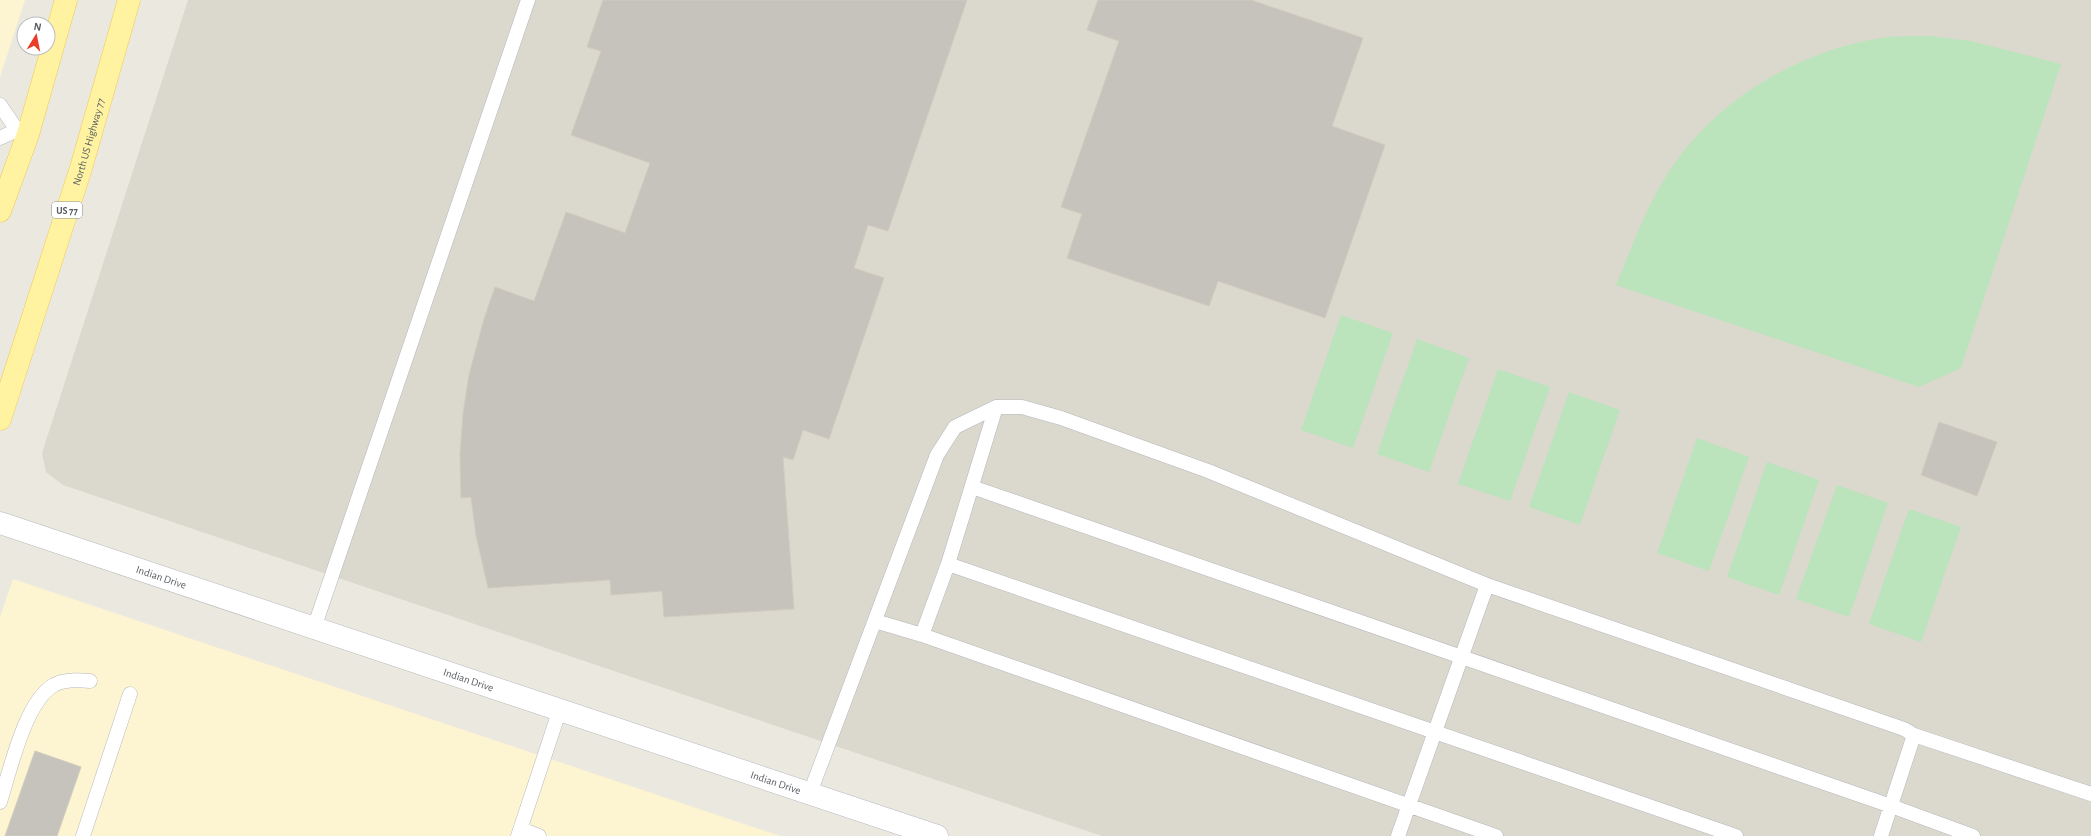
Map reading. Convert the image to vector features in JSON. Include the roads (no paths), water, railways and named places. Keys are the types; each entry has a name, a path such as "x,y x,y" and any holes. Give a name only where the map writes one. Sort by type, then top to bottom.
{"main road":[{"path":"0,211 22,132 66,0"},
{"name":"North US Highway 77","path":"0,418 81,168 129,0"}],"street":[{"name":"Indian Drive","path":"0,523 937,836"}],"lane":[{"path":"314,628 528,0"},
{"path":"0,106 22,132 0,138"},
{"path":"922,635 948,564 996,407"},
{"path":"810,793 937,456 955,427 996,407 1022,407 1076,423 1208,471 1487,585 1904,729 1914,735 2091,794"},
{"path":"972,487 1462,656 1973,836"},
{"path":"948,564 1736,836"},
{"path":"1398,836 1487,585"},
{"path":"875,621 922,635 1496,836"},
{"path":"0,802 28,716 35,702 55,684 73,680 90,681"},
{"path":"83,836 130,694"},
{"path":"539,836 520,832 560,709"},
{"path":"1881,836 1914,735"}]}
